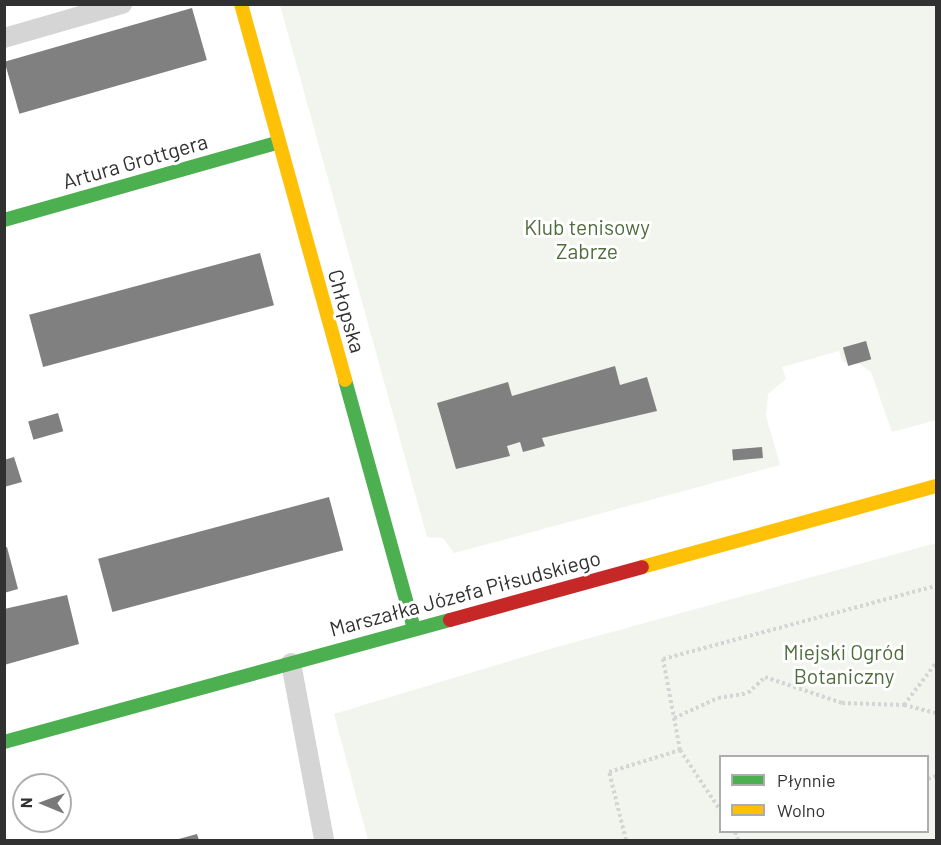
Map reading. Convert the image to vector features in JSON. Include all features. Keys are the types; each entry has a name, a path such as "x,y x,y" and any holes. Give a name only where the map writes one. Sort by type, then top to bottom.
{"street":[{"name":"Chłopska","path":"241,4 277,143 414,629"},
{"name":"Artura Grottgera","path":"4,220 277,143"},
{"name":"Marszałka Józefa Piłsudskiego","path":"4,742 936,486"}],"lane":[{"path":"4,38 122,4"},
{"path":"291,663 324,840"}],"path":[{"path":"719,808 680,750 663,659 936,586"},
{"path":"904,705 936,663"},
{"path":"674,718 718,698 748,693 765,677 842,703 904,705 936,713"},
{"path":"626,840 609,772 680,750"}],"green space":[{"name":"Klub tenisowy Zabrze","path":"280,5 936,5 936,420 892,432 871,372 860,364 843,362 839,351 782,367 786,379 768,394 766,416 780,465 454,553 443,538 427,537"},
{"name":"Miejski Ogród Botaniczny","path":"936,543 936,840 368,840 334,714 550,649"}],"building":[{"path":"192,8 207,60 19,114 5,62"},
{"path":"260,253 274,305 43,367 29,315"},
{"path":"866,341 871,359 848,366 843,348"},
{"path":"615,366 620,385 647,377 657,411 542,438 545,446 523,452 520,442 507,446 510,456 456,469 437,403 508,382 512,396"},
{"path":"58,413 63,431 33,440 28,422"},
{"path":"762,447 763,458 733,461 732,450"},
{"path":"14,457 22,482 4,487 4,460"},
{"path":"329,497 343,550 112,612 98,559"},
{"path":"7,547 18,589 4,593 4,548"},
{"path":"67,595 79,644 4,665 4,609"},
{"path":"197,834 199,840 175,840"}],"traffic: fast":[{"path":"4,220 277,143"},
{"path":"345,380 414,629"},
{"path":"4,742 450,620"}],"traffic: slow":[{"path":"241,4 345,380"},
{"path":"642,567 936,486"}],"traffic: jam":[{"path":"450,620 642,567"}]}
